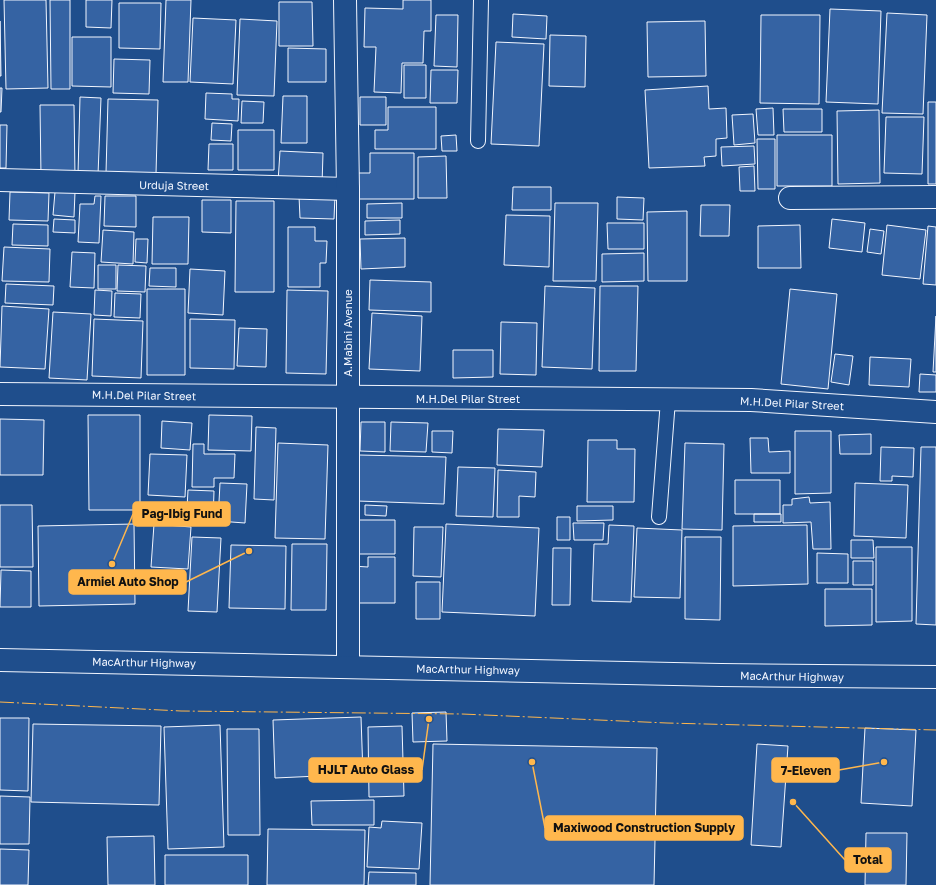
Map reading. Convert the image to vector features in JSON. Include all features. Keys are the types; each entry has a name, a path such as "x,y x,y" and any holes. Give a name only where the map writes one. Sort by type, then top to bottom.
{"main road":[{"name":"A.Mabini Avenue","path":"345,0 348,189 348,667"},
{"name":"Urduja Street","path":"0,180 348,189"},
{"path":"790,198 936,197"},
{"name":"M.H.Del Pilar Street","path":"0,394 751,400 936,412"},
{"name":"MacArthur Highway","path":"0,660 721,675 936,677"}],"lane":[{"path":"478,141 481,0"},
{"path":"659,517 668,400"}],"building":[{"path":"4,0 46,0 48,88 6,89"},
{"path":"50,0 70,0 70,89 51,89"},
{"path":"86,0 112,0 111,28 86,27"},
{"path":"166,0 191,0 188,82 163,82"},
{"path":"403,0 431,0 431,31 424,31 423,63 402,63 401,93 374,92 376,47 364,47 365,8 403,9"},
{"path":"279,2 312,2 313,46 279,46"},
{"path":"119,3 161,3 160,49 119,48"},
{"path":"830,9 881,11 878,104 826,102"},
{"path":"887,13 927,15 923,114 882,113"},
{"path":"513,14 547,16 546,39 512,37"},
{"path":"436,15 458,15 457,67 434,66"},
{"path":"761,15 820,15 819,104 760,103"},
{"path":"193,18 236,20 233,84 190,82"},
{"path":"240,19 277,21 274,96 237,95"},
{"path":"0,21 1,76 0,76"},
{"path":"705,21 706,76 648,77 647,22"},
{"path":"550,35 586,36 585,87 549,86"},
{"path":"72,37 111,37 111,87 72,86"},
{"path":"496,42 544,44 539,146 491,144"},
{"path":"288,48 326,49 326,82 288,82"},
{"path":"114,59 150,60 149,94 113,93"},
{"path":"404,65 426,65 426,98 404,98"},
{"path":"431,70 458,70 457,103 430,103"},
{"path":"708,86 709,109 726,108 727,138 716,139 716,156 704,157 705,166 649,168 645,90"},
{"path":"0,88 2,88 1,112 0,112"},
{"path":"206,93 232,94 232,99 239,99 238,121 205,119"},
{"path":"283,96 307,96 307,143 281,143"},
{"path":"80,97 101,98 98,175 78,174"},
{"path":"360,97 386,97 386,125 360,125"},
{"path":"108,99 158,100 156,174 106,173"},
{"path":"242,101 264,102 263,123 241,123"},
{"path":"928,102 936,102 936,184 928,184"},
{"path":"40,105 74,105 75,177 41,177"},
{"path":"388,107 436,107 436,149 375,149 375,130 388,130"},
{"path":"773,108 774,135 758,135 756,109"},
{"path":"783,109 822,109 822,132 784,132"},
{"path":"879,110 880,183 838,184 837,111"},
{"path":"753,114 755,143 734,145 732,115"},
{"path":"886,117 924,117 922,174 884,173"},
{"path":"212,123 232,124 231,141 211,140"},
{"path":"0,125 7,125 6,168 0,168"},
{"path":"238,130 274,130 274,170 238,170"},
{"path":"456,135 457,151 442,151 441,136"},
{"path":"777,135 832,135 832,186 777,186"},
{"path":"757,139 775,139 775,189 758,189"},
{"path":"209,144 233,144 233,170 208,170"},
{"path":"754,146 755,164 722,166 721,147"},
{"path":"280,151 323,153 322,185 278,182"},
{"path":"370,153 414,153 414,199 357,199 357,173 370,173"},
{"path":"446,156 447,198 418,198 418,157"},
{"path":"754,166 755,191 740,191 739,167"},
{"path":"513,187 551,187 551,210 512,210"},
{"path":"10,192 49,193 48,221 9,220"},
{"path":"55,192 75,192 74,217 53,215"},
{"path":"335,195 334,219 300,218 299,196"},
{"path":"95,196 101,196 99,243 78,242 80,204 94,204"},
{"path":"105,196 136,196 136,227 104,226"},
{"path":"617,197 644,198 643,220 617,219"},
{"path":"202,200 231,200 231,233 202,232"},
{"path":"236,201 274,201 274,292 235,292"},
{"path":"402,203 402,218 367,218 367,204"},
{"path":"555,203 598,203 596,281 553,281"},
{"path":"701,205 730,205 729,236 700,236"},
{"path":"687,211 687,281 648,281 647,212"},
{"path":"506,215 550,216 549,267 504,265"},
{"path":"153,217 189,217 188,264 152,264"},
{"path":"54,219 75,220 75,233 53,232"},
{"path":"832,219 865,223 862,252 829,248"},
{"path":"400,220 400,234 365,235 365,221"},
{"path":"607,223 644,223 644,249 608,249"},
{"path":"13,224 48,225 48,246 12,245"},
{"path":"800,225 801,268 758,268 758,226"},
{"path":"887,225 926,230 920,279 882,275"},
{"path":"928,226 936,227 936,285 923,284"},
{"path":"288,227 315,227 315,241 327,241 326,263 320,263 320,287 288,287"},
{"path":"870,229 884,231 881,254 867,252"},
{"path":"103,230 134,232 133,264 101,262"},
{"path":"405,238 405,267 361,269 360,239"},
{"path":"136,239 148,239 147,263 135,262"},
{"path":"4,247 50,249 49,282 2,281"},
{"path":"72,252 95,253 94,288 70,287"},
{"path":"644,253 644,281 602,282 602,254"},
{"path":"98,265 116,265 116,289 98,289"},
{"path":"118,265 146,266 145,292 117,291"},
{"path":"150,268 176,268 176,287 149,286"},
{"path":"190,269 225,271 223,315 188,313"},
{"path":"370,280 431,282 431,312 369,310"},
{"path":"6,284 54,286 53,305 5,303"},
{"path":"545,286 595,288 592,369 542,367"},
{"path":"600,286 638,286 636,371 599,371"},
{"path":"147,289 185,289 185,375 147,375"},
{"path":"790,289 837,294 828,389 781,384"},
{"path":"95,290 112,291 111,316 94,315"},
{"path":"287,290 328,291 326,374 286,373"},
{"path":"115,293 141,294 140,318 114,317"},
{"path":"2,306 49,309 45,369 0,367"},
{"path":"53,312 91,314 87,380 49,378"},
{"path":"372,313 422,316 420,371 369,369"},
{"path":"936,316 936,372 933,372"},
{"path":"94,319 143,321 141,378 92,376"},
{"path":"190,319 235,320 234,369 190,368"},
{"path":"501,322 537,323 536,375 500,374"},
{"path":"239,328 267,329 266,367 237,366"},
{"path":"453,350 493,350 493,377 453,378"},
{"path":"835,354 853,356 849,385 831,382"},
{"path":"870,357 911,359 909,387 869,385"},
{"path":"920,374 936,375 936,392 919,392"},
{"path":"88,415 140,415 140,510 89,510"},
{"path":"209,415 252,416 251,451 208,450"},
{"path":"0,419 44,420 43,475 0,475"},
{"path":"162,421 192,423 190,450 161,448"},
{"path":"361,422 385,422 385,452 360,451"},
{"path":"391,422 428,423 426,452 390,451"},
{"path":"256,427 276,428 274,500 254,499"},
{"path":"498,429 544,430 542,467 497,465"},
{"path":"432,431 453,431 452,453 432,452"},
{"path":"795,431 831,431 831,493 795,494"},
{"path":"871,434 871,454 840,454 839,435"},
{"path":"750,438 768,438 769,452 790,451 790,473 751,473"},
{"path":"588,440 617,440 617,449 635,449 634,502 587,502"},
{"path":"278,443 328,445 325,539 275,538"},
{"path":"685,443 724,444 722,530 682,529"},
{"path":"193,444 204,444 204,454 235,454 234,478 214,478 214,487 192,487"},
{"path":"881,447 914,448 913,477 892,476 892,481 880,481"},
{"path":"921,447 936,447 936,625 916,624"},
{"path":"150,454 187,455 185,497 148,495"},
{"path":"359,455 446,457 444,504 357,501"},
{"path":"458,467 495,468 493,517 456,516"},
{"path":"498,470 536,472 535,497 519,496 519,517 497,517"},
{"path":"735,480 780,480 780,514 735,514"},
{"path":"220,483 247,484 245,523 218,521"},
{"path":"855,483 908,485 906,538 854,536"},
{"path":"188,490 214,491 213,522 168,521 168,508 187,508"},
{"path":"809,497 810,503 830,502 831,549 813,549 811,522 783,523 783,505 792,505 792,499"},
{"path":"0,505 32,505 33,567 0,567"},
{"path":"365,505 387,506 386,516 365,515"},
{"path":"577,506 613,506 613,520 577,521"},
{"path":"754,514 781,514 781,522 754,522"},
{"path":"557,517 570,517 570,540 557,540"},
{"path":"350,520 395,520 395,554 350,554"},
{"path":"573,523 604,523 603,540 574,540"},
{"path":"134,524 135,604 39,606 38,526"},
{"path":"154,524 191,527 188,569 151,567"},
{"path":"446,524 539,528 535,616 442,612"},
{"path":"609,525 634,526 631,602 592,601 594,544 608,544"},
{"path":"807,525 808,584 733,586 733,526"},
{"path":"414,527 443,527 441,577 413,576"},
{"path":"637,528 682,530 680,598 634,597"},
{"path":"192,537 221,538 217,612 188,611"},
{"path":"685,537 721,537 720,620 685,619"},
{"path":"851,540 873,540 874,558 851,558"},
{"path":"292,544 327,544 326,610 291,610"},
{"path":"231,545 286,546 285,609 229,608"},
{"path":"876,547 912,547 912,621 876,622"},
{"path":"553,548 571,548 570,605 552,605"},
{"path":"817,553 848,554 848,583 817,583"},
{"path":"368,557 395,557 395,603 352,603 352,566 368,567"},
{"path":"853,561 873,561 873,585 853,585"},
{"path":"1,570 31,571 31,607 0,607"},
{"path":"416,582 440,582 440,619 416,619"},
{"path":"825,589 872,589 872,625 825,626"},
{"path":"446,712 447,741 413,742 412,713"},
{"path":"361,717 363,774 275,778 273,720"},
{"path":"0,718 29,718 28,791 0,790"},
{"path":"33,724 161,726 159,805 31,802"},
{"path":"220,725 224,847 168,849 164,727"},
{"path":"402,726 404,796 369,797 368,727"},
{"path":"865,728 916,730 912,806 861,803"},
{"path":"227,729 259,729 260,835 228,835"},
{"path":"433,744 657,748 654,885 430,885"},
{"path":"757,744 788,746 781,847 751,845"},
{"path":"0,796 30,797 29,844 0,844"},
{"path":"374,800 374,825 312,825 311,801"},
{"path":"382,821 422,823 419,869 367,867 369,827 381,828"},
{"path":"268,829 365,830 364,885 267,885"},
{"path":"866,833 907,833 906,885 865,885"},
{"path":"154,836 155,885 108,885 107,837"},
{"path":"0,849 29,850 28,885 0,885"},
{"path":"165,855 248,855 248,885 165,885"},
{"path":"369,872 416,873 416,885 368,885"}],"power":[{"path":"0,702 181,711 462,714 667,723 936,730"}],"place":[{"name":"Armiel Auto Shop","path":"249,551"},
{"name":"Pag-Ibig Fund","path":"112,564"},
{"name":"HJLT Auto Glass","path":"429,719"},
{"name":"Maxiwood Construction Supply","path":"532,762"},
{"name":"7-Eleven","path":"884,762"},
{"name":"Total","path":"793,802"}]}
